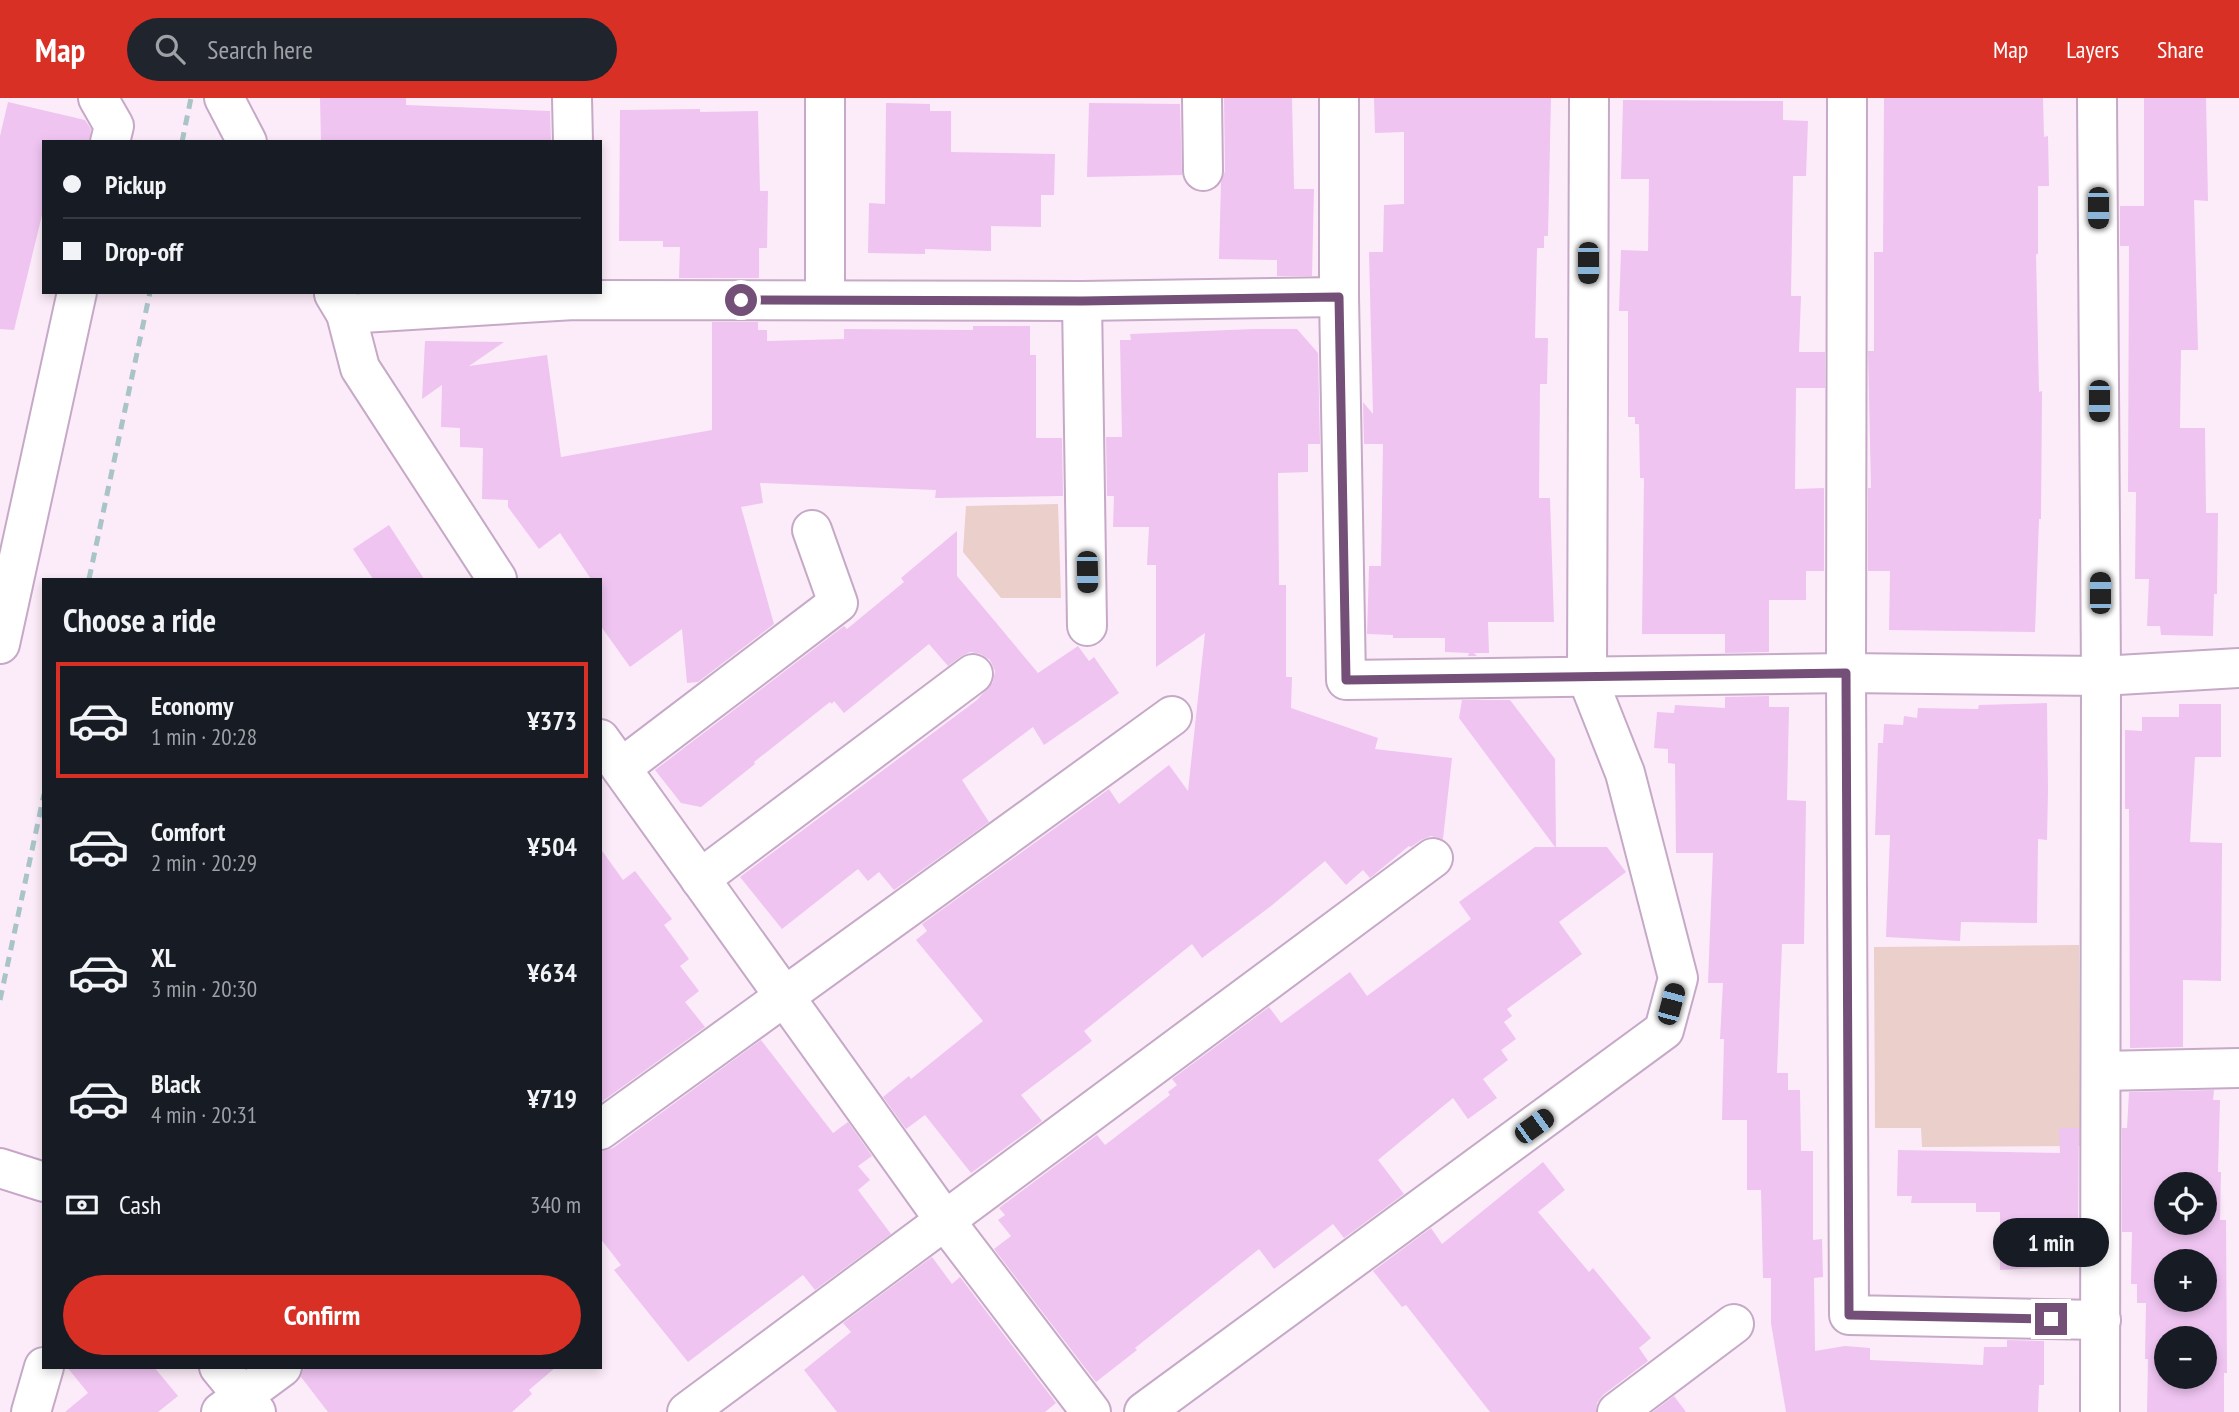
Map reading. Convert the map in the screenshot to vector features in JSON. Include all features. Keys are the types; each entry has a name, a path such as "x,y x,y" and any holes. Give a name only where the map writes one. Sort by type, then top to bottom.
{"street":[{"path":"98,98 114,126 110,140"},
{"path":"224,98 246,140"},
{"path":"572,98 573,140"},
{"path":"825,98 825,299"},
{"path":"1202,98 1203,171"},
{"path":"1339,98 1339,297 1346,680 1846,673 2101,676 2239,668"},
{"path":"1144,1412 1664,1030 1678,978 1625,773 1587,677 1589,98"},
{"path":"1847,98 1849,1315 2101,1320"},
{"path":"2097,98 2101,676 2100,1412"},
{"path":"0,644 7,575 77,294"},
{"path":"496,578 360,368 340,303 574,296 1082,301 1339,297"},
{"path":"1082,301 1087,626"},
{"path":"812,530 838,603 611,754 946,1222 1091,1412"},
{"path":"700,879 973,674"},
{"path":"602,1129 1172,716"},
{"path":"687,1412 1433,858"},
{"path":"2101,1071 2239,1068"},
{"path":"0,1168 42,1181"},
{"path":"1617,1412 1734,1324"},
{"path":"31,1412 43,1369"},
{"path":"220,1369 240,1407 280,1369"}],"shaded area":[{"path":"1058,504 1061,598 1001,598 963,552 966,506"},
{"path":"2079,945 2080,1146 1922,1147 1921,1128 1875,1128 1874,947"}],"building":[{"path":"320,98 406,98 406,105 550,111 551,140 321,140"},
{"path":"1224,98 1292,98 1294,189 1314,189 1312,276 1277,276 1277,260 1219,259 1221,182 1225,171"},
{"path":"1374,98 1551,98 1548,236 1544,236 1544,248 1537,248 1535,338 1548,338 1547,384 1540,384 1539,498 1550,498 1554,622 1488,622 1489,653 1474,653 1477,656 1445,652 1445,638 1393,638 1393,635 1367,634 1369,566 1381,566 1383,444 1364,444 1363,402 1373,414 1369,252 1383,252 1384,205 1404,204 1404,132 1375,133"},
{"path":"1884,98 2043,98 2044,137 2048,136 2049,186 2038,186 2036,254 2039,392 2042,391 2041,519 2035,632 1889,630 1890,571 1868,571 1868,488 1871,488 1868,351 1874,351 1874,252 1883,252"},
{"path":"2144,98 2206,98 2208,201 2194,200 2198,350 2181,350 2180,428 2205,428 2206,513 2218,513 2217,594 2214,594 2213,636 2161,635 2160,626 2147,626 2149,579 2135,579 2136,492 2128,492 2129,246 2120,246 2120,206 2144,206"},
{"path":"1623,100 1783,101 1783,120 1808,121 1806,176 1793,176 1791,296 1801,296 1799,352 1825,352 1825,388 1796,388 1795,489 1824,488 1824,571 1806,571 1806,600 1769,600 1769,652 1725,653 1725,634 1642,634 1644,478 1640,478 1639,424 1635,424 1635,417 1628,417 1628,311 1619,311 1621,250 1648,251 1649,179 1621,179"},
{"path":"8,102 85,120 91,129 89,140 42,140 42,215 14,330 0,329 0,136"},
{"path":"886,103 930,104 930,111 951,111 951,152 1055,154 1054,195 1041,195 1041,227 991,226 991,251 925,249 925,254 868,253 869,203 885,204"},
{"path":"1089,103 1180,104 1182,175 1087,177"},
{"path":"700,109 700,112 758,111 760,191 768,191 767,248 759,248 759,278 679,278 680,247 663,247 663,241 619,241 620,110"},
{"path":"712,322 758,322 758,330 767,330 767,341 844,339 844,329 973,330 973,326 1030,326 1030,355 1036,355 1036,438 1062,438 1063,496 935,498 936,490 760,483 763,503 741,507 774,624 698,682 687,683 682,629 630,667 602,628 602,578 590,578 560,533 539,549 508,507 508,500 482,499 483,448 460,447 460,428 441,427 442,385 422,399 425,341 504,342 469,366 547,355 561,457 712,430"},
{"path":"1297,329 1318,353 1320,444 1308,444 1308,472 1278,473 1279,585 1286,585 1286,677 1292,677 1291,708 1378,738 1375,749 1452,758 1443,839 1431,836 1421,840 1409,846 1370,878 1363,870 1346,885 1325,861 1202,958 1192,944 1084,1031 1092,1041 1021,1095 1042,1121 971,1173 925,1115 906,1129 883,1097 909,1076 911,1079 983,1021 916,940 927,931 922,924 1109,789 1119,804 1169,765 1188,791 1205,633 1156,667 1156,565 1147,565 1149,527 1113,527 1114,496 1107,496 1106,437 1122,437 1120,340 1131,340 1130,334"},
{"path":"389,525 423,578 372,578 353,549"},
{"path":"957,531 957,576 1038,673 1078,646 1089,661 1094,657 1119,693 1044,745 1033,727 962,780 989,822 894,890 879,872 868,881 858,869 782,929 740,877 977,700 993,682 995,671 990,660 981,654 970,652 948,666 929,644 844,713 834,701 832,704 830,702 701,807 681,803 655,770 844,626 847,629 904,582 901,578"},
{"path":"1769,696 1769,707 1789,707 1787,800 1806,801 1804,944 1782,944 1777,1073 1788,1073 1788,1090 1800,1090 1801,1151 1813,1151 1813,1240 1822,1239 1823,1277 1814,1278 1815,1351 1845,1346 1870,1348 1870,1360 1983,1365 1984,1347 2007,1347 2007,1340 2044,1341 2044,1385 2039,1385 2038,1412 1786,1412 1771,1323 1771,1278 1763,1278 1761,1190 1747,1190 1747,1120 1722,1120 1724,1039 1720,1039 1723,983 1708,983 1713,853 1676,853 1675,764 1668,763 1668,749 1654,748 1657,712 1674,713 1675,705 1725,708 1725,697"},
{"path":"1462,700 1510,700 1555,759 1556,847 1607,847 1626,872 1559,922 1582,954 1507,1009 1512,1016 1504,1022 1516,1039 1501,1050 1508,1060 1483,1079 1497,1098 1468,1119 1453,1098 1378,1160 1404,1194 1344,1238 1333,1224 1274,1269 1259,1249 1096,1382 994,1249 1011,1236 998,1220 1005,1215 999,1208 1097,1135 1105,1145 1170,1095 1168,1092 1177,1085 1172,1079 1269,1007 1281,1023 1350,972 1367,996 1471,919 1459,902 1535,847 1555,847 1459,718"},
{"path":"2047,703 2047,840 2038,839 2037,923 1961,922 1960,941 1886,937 1890,835 1875,835 1878,743 1883,743 1884,724 1903,725 1904,716 1917,718 1918,708 1978,709 1979,705"},
{"path":"2179,704 2221,704 2221,757 2195,757 2190,842 2222,843 2221,981 2183,980 2183,1047 2130,1048 2129,809 2125,809 2125,730 2142,731 2142,717 2179,717"},
{"path":"602,851 623,880 635,871 672,919 664,925 689,959 680,966 699,991 685,1002 705,1027 602,1102"},
{"path":"761,1040 833,1133 848,1122 872,1156 858,1166 870,1180 858,1190 891,1234 815,1290 803,1275 688,1362 614,1270 621,1265 602,1241 602,1151 613,1148"},
{"path":"2214,1090 2213,1100 2220,1100 2220,1220 2226,1220 2227,1373 2224,1373 2224,1412 2147,1412 2146,1303 2137,1303 2137,1284 2131,1284 2132,1232 2122,1232 2122,1128 2127,1128 2129,1092"},
{"path":"2059,1128 2079,1128 2078,1232 2063,1231 2062,1267 2000,1270 2000,1212 1976,1212 1976,1203 1911,1203 1912,1196 1897,1196 1898,1150 2060,1153"},
{"path":"1543,1162 1565,1190 1538,1212 1589,1272 1593,1268 1651,1338 1639,1348 1648,1361 1603,1395 1597,1403 1596,1412 1490,1412 1406,1305 1402,1307 1373,1271 1431,1228 1442,1244"},
{"path":"932,1257 952,1284 960,1277 1056,1403 1045,1412 837,1412 804,1370 851,1332 843,1323"},
{"path":"69,1369 156,1369 178,1396 158,1412 65,1412 88,1393"},
{"path":"303,1369 554,1369 529,1390 532,1394 512,1412 328,1412 301,1377"},
{"path":"1674,1396 1686,1412 1653,1412"}],"railway":[{"path":"182,140 191,98"},
{"path":"89,578 150,294"},
{"path":"0,1000 42,803"}],"route":[{"path":"741,300 1082,301 1339,297 1346,680 1846,673 1849,1315 2051,1319"}]}
